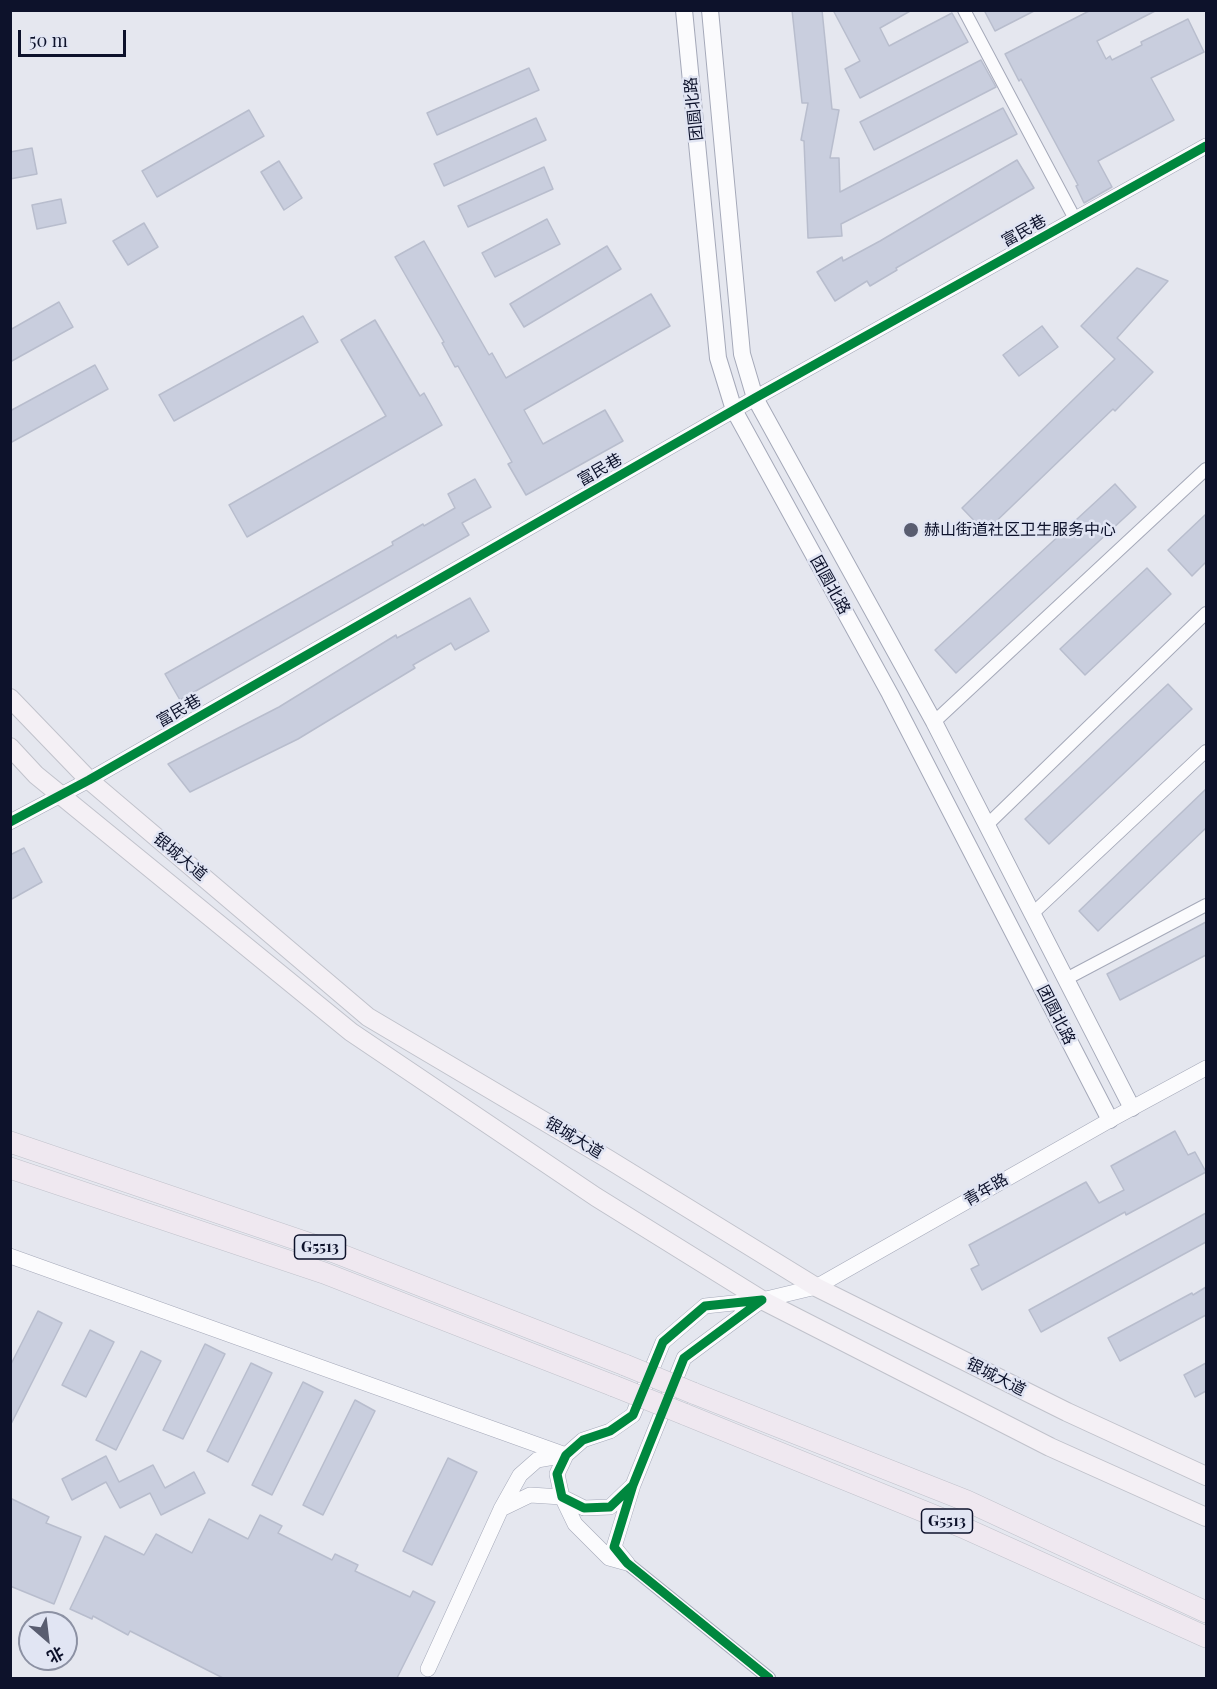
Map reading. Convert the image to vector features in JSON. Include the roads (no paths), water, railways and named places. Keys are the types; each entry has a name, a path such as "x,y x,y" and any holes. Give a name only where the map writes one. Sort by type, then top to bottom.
{"highway":[{"name":"G5513","path":"10,1142 333,1252 625,1365 967,1502 1206,1612"},
{"name":"G5513","path":"10,1168 324,1273 614,1386 962,1527 1206,1637"}],"main road":[{"name":"团圆北路","path":"684,10 718,358 734,410 890,694 1110,1119"},
{"name":"团圆北路","path":"710,10 742,354 755,398 934,722 1132,1108"},
{"name":"银城大道","path":"10,698 89,780 368,1017 608,1159 816,1287 1067,1412 1206,1476"},
{"name":"银城大道","path":"10,747 36,775 351,1032 596,1197 762,1300 1050,1447 1206,1516"}],"street":[{"path":"964,10 1075,219"},
{"name":"富民巷","path":"10,822 89,780 755,398 1206,146"},
{"path":"934,722 1206,469"},
{"path":"987,825 1206,613"},
{"path":"1032,914 1206,750"},
{"path":"1066,979 1206,905"},
{"name":"青年路","path":"566,1455 583,1440 610,1431 633,1415 663,1342 705,1306 762,1300 816,1287 1110,1119 1206,1068"},
{"path":"10,1256 566,1455"},
{"path":"762,1300 684,1358 633,1485 614,1547 627,1563 769,1678"},
{"path":"566,1455 557,1474 562,1497 575,1524 609,1557 627,1563"},
{"path":"426,1674 501,1509 520,1476 537,1460 566,1455"},
{"path":"501,1509 530,1495 562,1497 584,1508 610,1507 633,1485"}],"place":[{"name":"赫山街道社区卫生服务中心","path":"911,530"}]}
